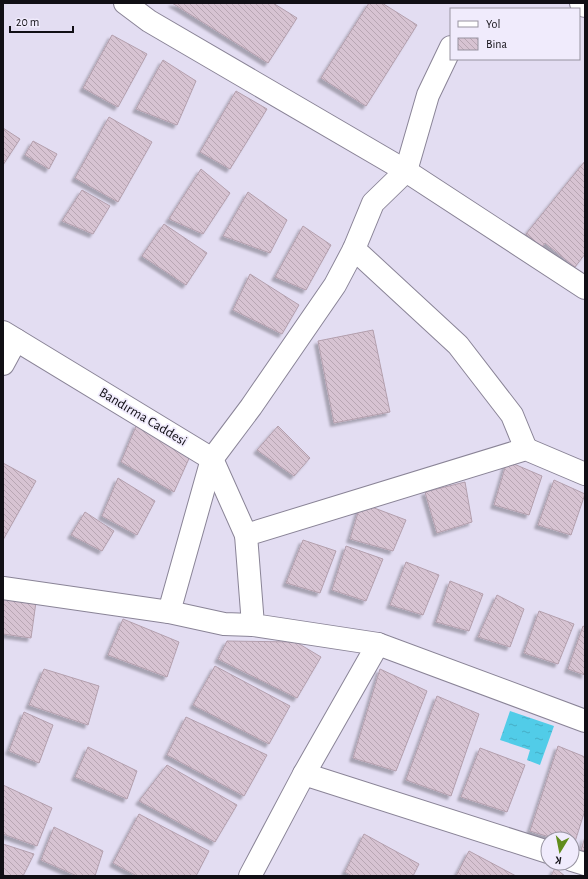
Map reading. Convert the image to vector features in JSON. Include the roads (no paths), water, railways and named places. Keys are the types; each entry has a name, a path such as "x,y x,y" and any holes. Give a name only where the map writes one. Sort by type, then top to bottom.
{"main road":[{"path":"125,3 149,21 406,171 585,288"},
{"path":"581,3 585,6"},
{"path":"169,612 212,459 251,407 335,285 354,249 373,203 406,171 428,95 450,49"},
{"path":"354,249 458,345 512,415 526,450"},
{"path":"3,364 9,336"},
{"name":"Bandırma Caddesi","path":"9,336 212,459"},
{"path":"246,535 526,450 585,474"},
{"path":"212,459 246,535 253,626"},
{"path":"3,588 169,612 224,624 253,626 378,644 585,721"},
{"path":"250,876 304,774 378,644"},
{"path":"304,774 540,849"}],"water":[{"path":"510,711 554,726 540,765 527,760 530,750 500,740"}]}
